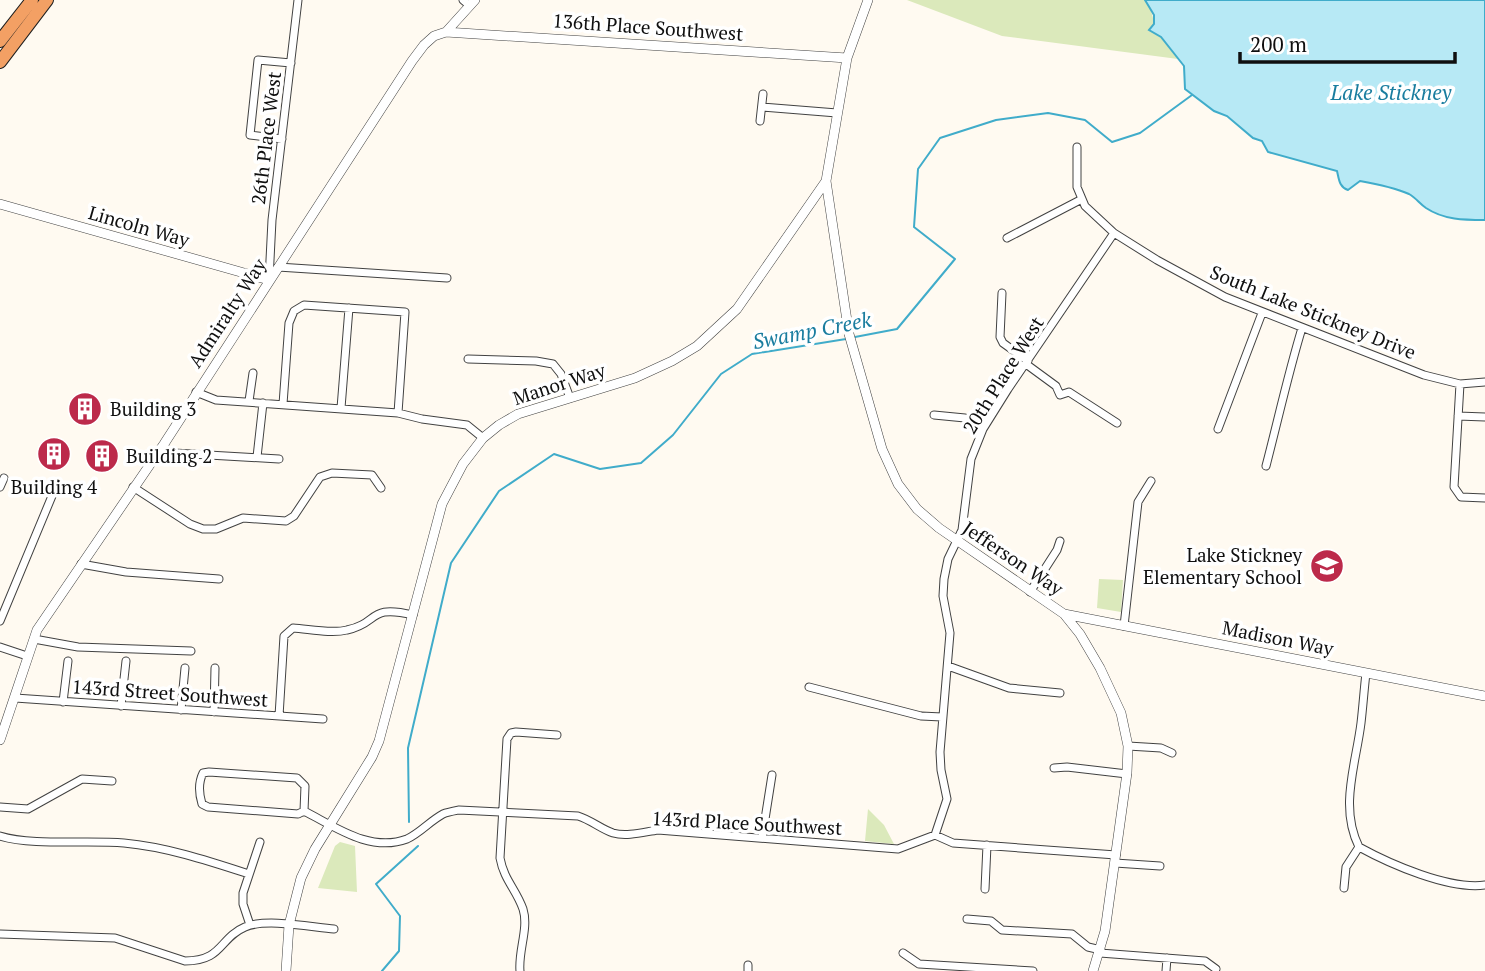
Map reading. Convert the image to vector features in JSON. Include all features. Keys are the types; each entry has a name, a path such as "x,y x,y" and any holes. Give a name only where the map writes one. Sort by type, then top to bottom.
{"highway":[{"path":"0,60 5,45 2,39 32,0"},
{"path":"0,60 47,0"}],"street":[{"name":"26th Place West","path":"269,280 272,220 298,0"},
{"name":"Manor Way","path":"286,971 289,925 300,878 379,741 442,504 463,464 482,438 499,425 519,414 635,378 672,361 697,346 737,309 826,181 847,58 868,0"},
{"name":"Admiralty Way","path":"0,740 37,631 162,447 418,53 434,36 446,32 469,2"},
{"name":"136th Place Southwest","path":"446,32 847,58"},
{"path":"282,139 250,135 258,60 291,62"},
{"path":"761,121 763,94"},
{"path":"762,107 837,113"},
{"path":"1007,238 1082,200 1077,187 1077,147"},
{"name":"Jefferson Way","path":"826,181 849,334 882,449 898,484 917,509 957,541 1064,614 1080,634 1121,713 1128,747 1127,774 1101,951 1093,971"},
{"name":"South Lake Stickney Drive","path":"1082,200 1114,233 1225,297 1424,375 1460,384 1485,382"},
{"name":"Lincoln Way","path":"0,204 269,280"},
{"name":"20th Place West","path":"935,835 947,799 941,770 950,633 943,596 944,579 948,559 962,530 971,459 983,429 1114,233"},
{"path":"278,267 447,278"},
{"path":"1002,293 1000,337 1003,343 1056,386 1060,395 1069,393 1117,423"},
{"path":"283,404 289,323 294,311 304,305 405,312 398,413"},
{"path":"341,408 349,308"},
{"path":"1218,429 1262,313"},
{"path":"1266,466 1302,328"},
{"path":"468,359 554,364 570,398"},
{"path":"249,401 253,373"},
{"path":"1460,384 1454,487 1461,497 1485,498"},
{"path":"197,392 216,400 398,413 467,425 482,438"},
{"path":"257,457 264,403"},
{"path":"934,415 965,418 983,429"},
{"path":"1458,416 1485,417"},
{"path":"162,447 174,453 279,459"},
{"path":"133,487 190,524 203,529 216,529 243,518 286,521 294,516 320,477 332,473 372,475 381,488"},
{"path":"0,487 4,478"},
{"path":"1124,626 1138,502 1151,481"},
{"path":"0,621 57,484"},
{"path":"1030,592 1057,551 1060,541"},
{"path":"81,564 126,572 219,579"},
{"path":"279,716 284,636 293,628 346,631 378,612 393,610 413,615"},
{"name":"Madison Way","path":"1064,614 1485,696"},
{"path":"34,639 78,647 191,651"},
{"path":"0,647 27,656"},
{"path":"63,702 68,661"},
{"path":"121,706 126,661"},
{"path":"948,666 1009,688 1059,693"},
{"path":"181,710 185,668"},
{"path":"214,712 215,668"},
{"path":"1366,673 1349,808 1350,830 1359,847 1390,863 1437,878 1485,885"},
{"path":"809,687 921,716 943,717"},
{"name":"143rd Street Southwest","path":"15,698 323,719"},
{"path":"520,971 520,950 525,929 523,910 502,873 500,858 508,737 516,732 556,735"},
{"path":"1128,747 1161,748 1172,753"},
{"path":"1054,768 1067,766 1127,774"},
{"name":"143rd Place Southwest","path":"203,773 296,778 305,786 304,811 298,814 208,807 202,804 199,796 203,773"},
{"path":"762,838 772,775"},
{"path":"0,807 28,809 82,779 112,781"},
{"name":"143rd Place Southwest","path":"304,811 346,834 363,840 388,842 405,839 443,814 459,810 578,816 614,833 634,834 658,830 898,849 935,835"},
{"path":"935,835 953,843 1160,866"},
{"path":"0,836 24,840 127,843 197,857 249,874"},
{"path":"250,925 243,904 243,893 260,842"},
{"path":"985,889 987,845"},
{"path":"1344,888 1346,867 1359,847"},
{"path":"967,919 991,921 1002,929 1072,934 1088,947 1101,951 1205,961 1216,969"},
{"path":"0,934 115,938 185,961 196,961 217,953 235,934 250,925 259,923 334,929"},
{"path":"903,953 919,964 1033,971"},
{"path":"1166,971 1167,958"}],"green space":[{"path":"907,0 1145,0 1157,30 1178,59 1002,36"},
{"path":"1099,579 1123,580 1121,612 1097,608"},
{"path":"868,809 884,825 894,844 865,841"},
{"path":"340,842 355,846 357,892 318,888 335,846"}],"water":[{"name":"Lake Stickney","path":"1145,0 1485,0 1485,220 1440,215 1409,194 1379,185 1360,181 1348,190 1341,185 1337,171 1268,152 1262,141 1253,138 1227,116 1214,111 1185,89 1184,66 1161,37 1149,30 1154,24 1154,15"}],"waterway":[{"name":"Swamp Creek","path":"855,337 897,329 955,259 914,227 918,169 940,138 996,120 1048,113 1085,120 1112,142 1140,133 1192,95"},
{"name":"Swamp Creek","path":"409,822 408,748 451,563 499,491 554,454 600,469 641,463 673,435 721,374 752,354 846,339"},
{"name":"Swamp Creek","path":"382,971 399,951 400,916 376,884 418,846"}],"place":[{"name":"Building 3","path":"85,409"},
{"name":"Building 4","path":"54,454"},
{"name":"Building 2","path":"102,456"},
{"name":"Lake Stickney Elementary School","path":"1327,566"}]}
